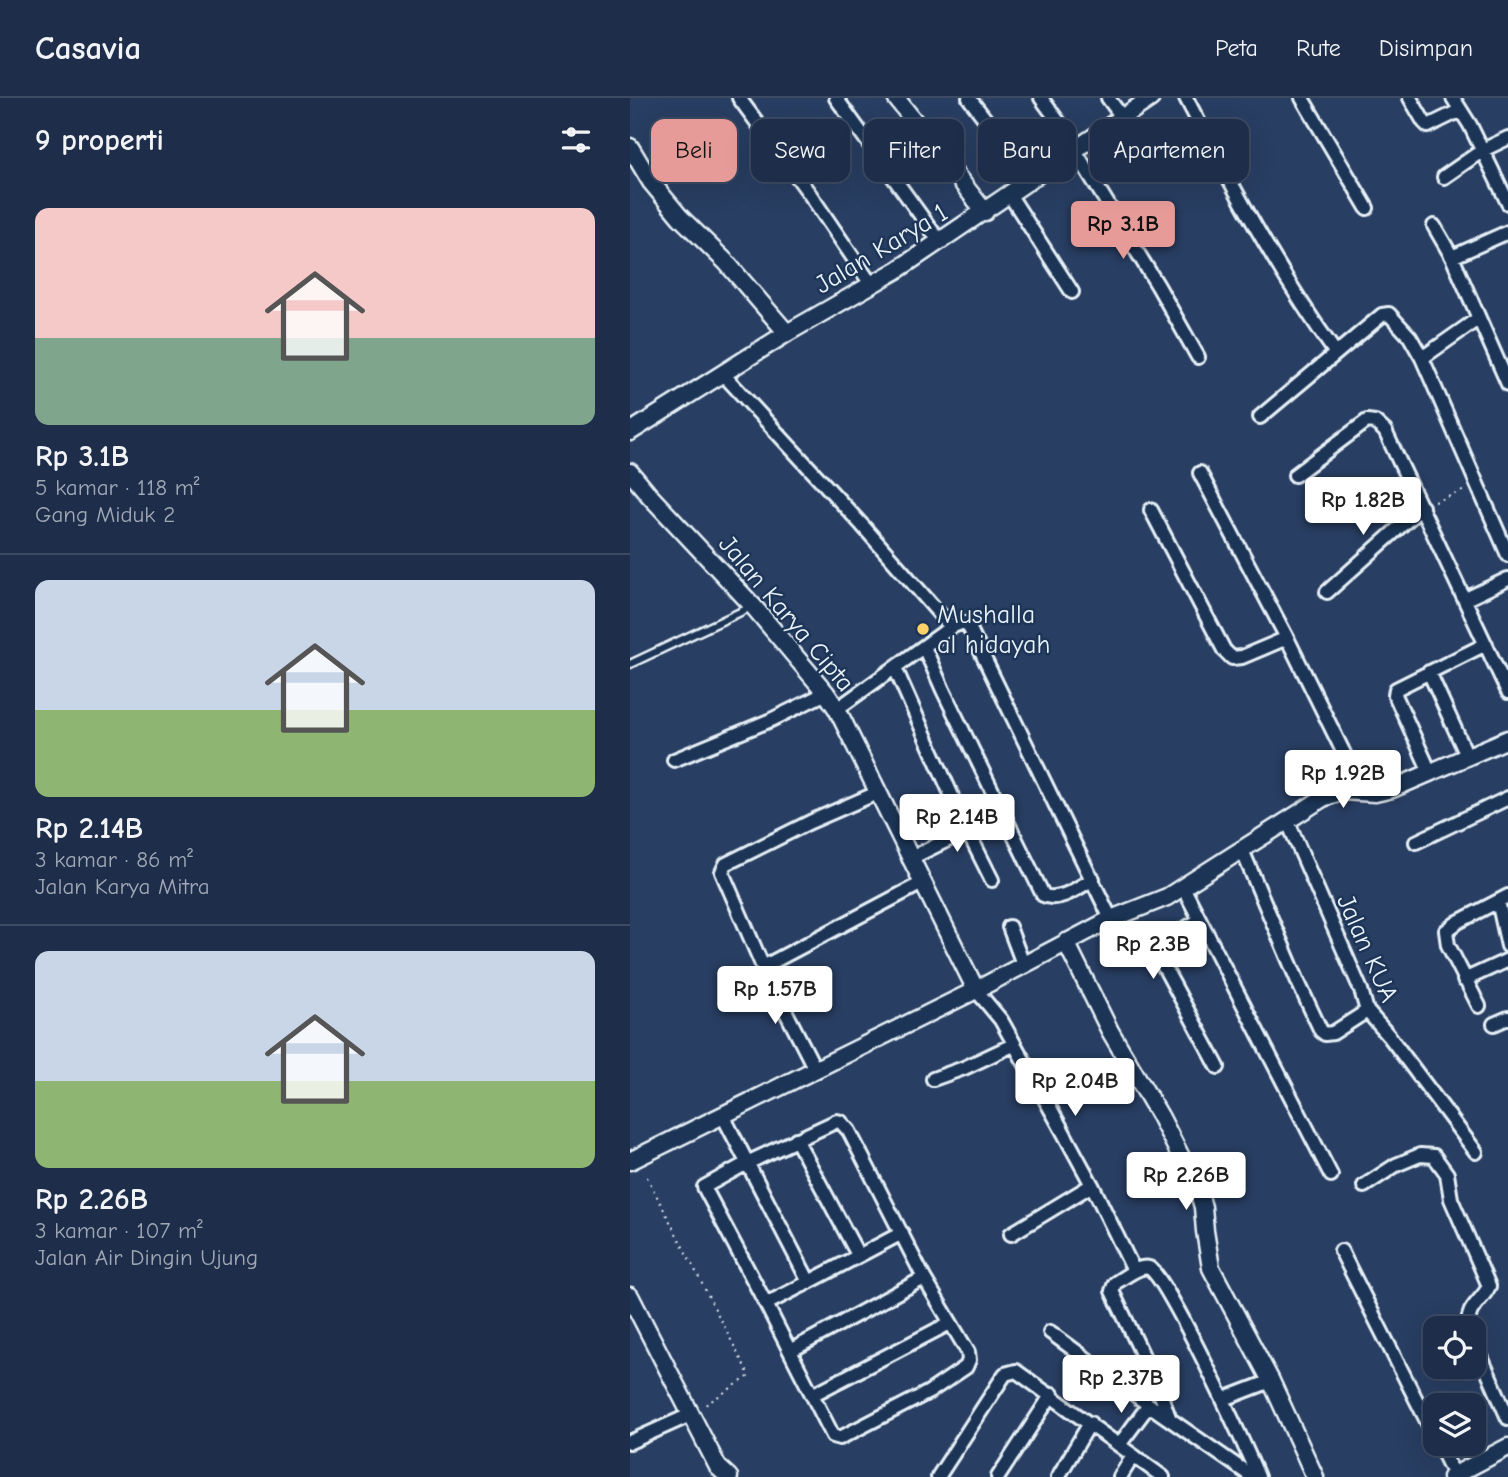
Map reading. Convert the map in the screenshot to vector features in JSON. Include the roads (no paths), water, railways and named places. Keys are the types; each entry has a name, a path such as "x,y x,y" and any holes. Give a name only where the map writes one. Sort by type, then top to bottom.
{"street":[{"path":"739,98 809,193 871,284"},
{"path":"836,98 940,242"},
{"path":"897,98 985,212"},
{"path":"969,98 985,119"},
{"path":"1108,98 1122,117"},
{"name":"Jalan Karya 1","path":"1076,148 1151,98"},
{"path":"1186,98 1268,251 1335,352"},
{"path":"1303,98 1367,208"},
{"path":"1410,98 1428,125 1459,111"},
{"path":"1452,98 1483,150 1508,203"},
{"path":"1045,99 1058,119"},
{"path":"1444,177 1483,150 1508,138"},
{"path":"630,147 651,182 680,217 726,262 787,333"},
{"path":"1076,148 1198,357"},
{"name":"Jalan Karya 1","path":"630,432 787,333 940,242 1026,182"},
{"path":"1009,194 1072,292"},
{"path":"1434,226 1452,257 1508,384"},
{"path":"1452,257 1508,233"},
{"path":"1260,417 1335,352 1382,315 1389,314 1410,337 1422,358 1508,555"},
{"path":"1422,358 1479,318"},
{"path":"722,373 862,525 951,627"},
{"path":"1295,475 1367,421 1375,422 1385,431 1508,692"},
{"name":"Jalan Karya Cipta","path":"630,472 753,606 837,709 976,990"},
{"path":"1200,473 1287,638 1363,792"},
{"path":"1327,592 1422,507"},
{"path":"1151,510 1224,650 1232,658 1242,657 1287,638"},
{"path":"1466,599 1508,579"},
{"path":"837,709 951,627 961,622 967,623 1111,919"},
{"path":"1430,772 1395,695 1397,687 1486,644"},
{"path":"924,647 1043,895 1049,898 1061,896 1093,879"},
{"path":"895,668 992,880"},
{"path":"1429,672 1468,758"},
{"path":"674,760 771,720 826,693"},
{"path":"630,1161 976,990 1111,919 1167,897 1323,798 1343,791 1392,789 1508,739"},
{"path":"816,1070 764,967 722,872 723,867 798,828 877,793"},
{"path":"1416,842 1508,798"},
{"path":"909,859 990,819"},
{"name":"Jalan KUA","path":"1287,820 1362,990 1367,1011 1430,1089 1476,1152"},
{"path":"1242,850 1321,1031 1325,1034 1333,1033 1367,1011"},
{"path":"764,967 922,883"},
{"path":"1183,887 1331,1175"},
{"path":"1479,1006 1448,945 1446,931 1503,899 1508,946"},
{"path":"1200,920 1162,942 1156,950 1218,1067"},
{"path":"1009,927 1023,964"},
{"path":"1066,942 1110,1031 1160,1116 1198,1189 1211,1268 1271,1381 1315,1477"},
{"path":"1464,980 1508,960"},
{"path":"976,990 1001,1020 1092,1185 1134,1272"},
{"path":"1494,1024 1508,1018"},
{"path":"933,1079 1013,1045"},
{"path":"723,1116 809,1282"},
{"path":"837,1121 841,1122 849,1131 924,1279 968,1353 966,1367 929,1392 840,1438 833,1436 766,1304 703,1189 705,1185 747,1163 837,1121"},
{"path":"796,1139 858,1255"},
{"path":"1364,1186 1396,1165 1420,1155 1434,1156 1447,1174 1451,1199 1488,1281 1489,1288 1470,1310 1469,1316"},
{"path":"1011,1234 1092,1185"},
{"path":"766,1304 902,1233"},
{"path":"1342,1251 1423,1413"},
{"path":"1169,1418 1157,1385 1112,1291 1115,1283 1134,1272 1148,1268 1156,1273 1224,1399 1258,1477"},
{"path":"790,1351 924,1279"},
{"path":"630,1296 718,1467 729,1477"},
{"path":"812,1395 950,1323"},
{"path":"1050,1332 1253,1477"},
{"path":"1486,1368 1508,1418"},
{"path":"938,1477 1007,1372 1016,1371 1052,1394 1163,1477"},
{"path":"1224,1399 1271,1381"},
{"path":"998,1477 1052,1394"},
{"path":"1119,1445 1149,1405"},
{"path":"630,1442 690,1415"},
{"path":"1058,1477 1090,1423"},
{"path":"1444,1456 1452,1476 1508,1447"},
{"path":"1120,1477 1133,1456"}],"lane":[{"path":"630,664 753,606"}],"place":[{"name":"Mushalla al hidayah","path":"923,629"}]}
